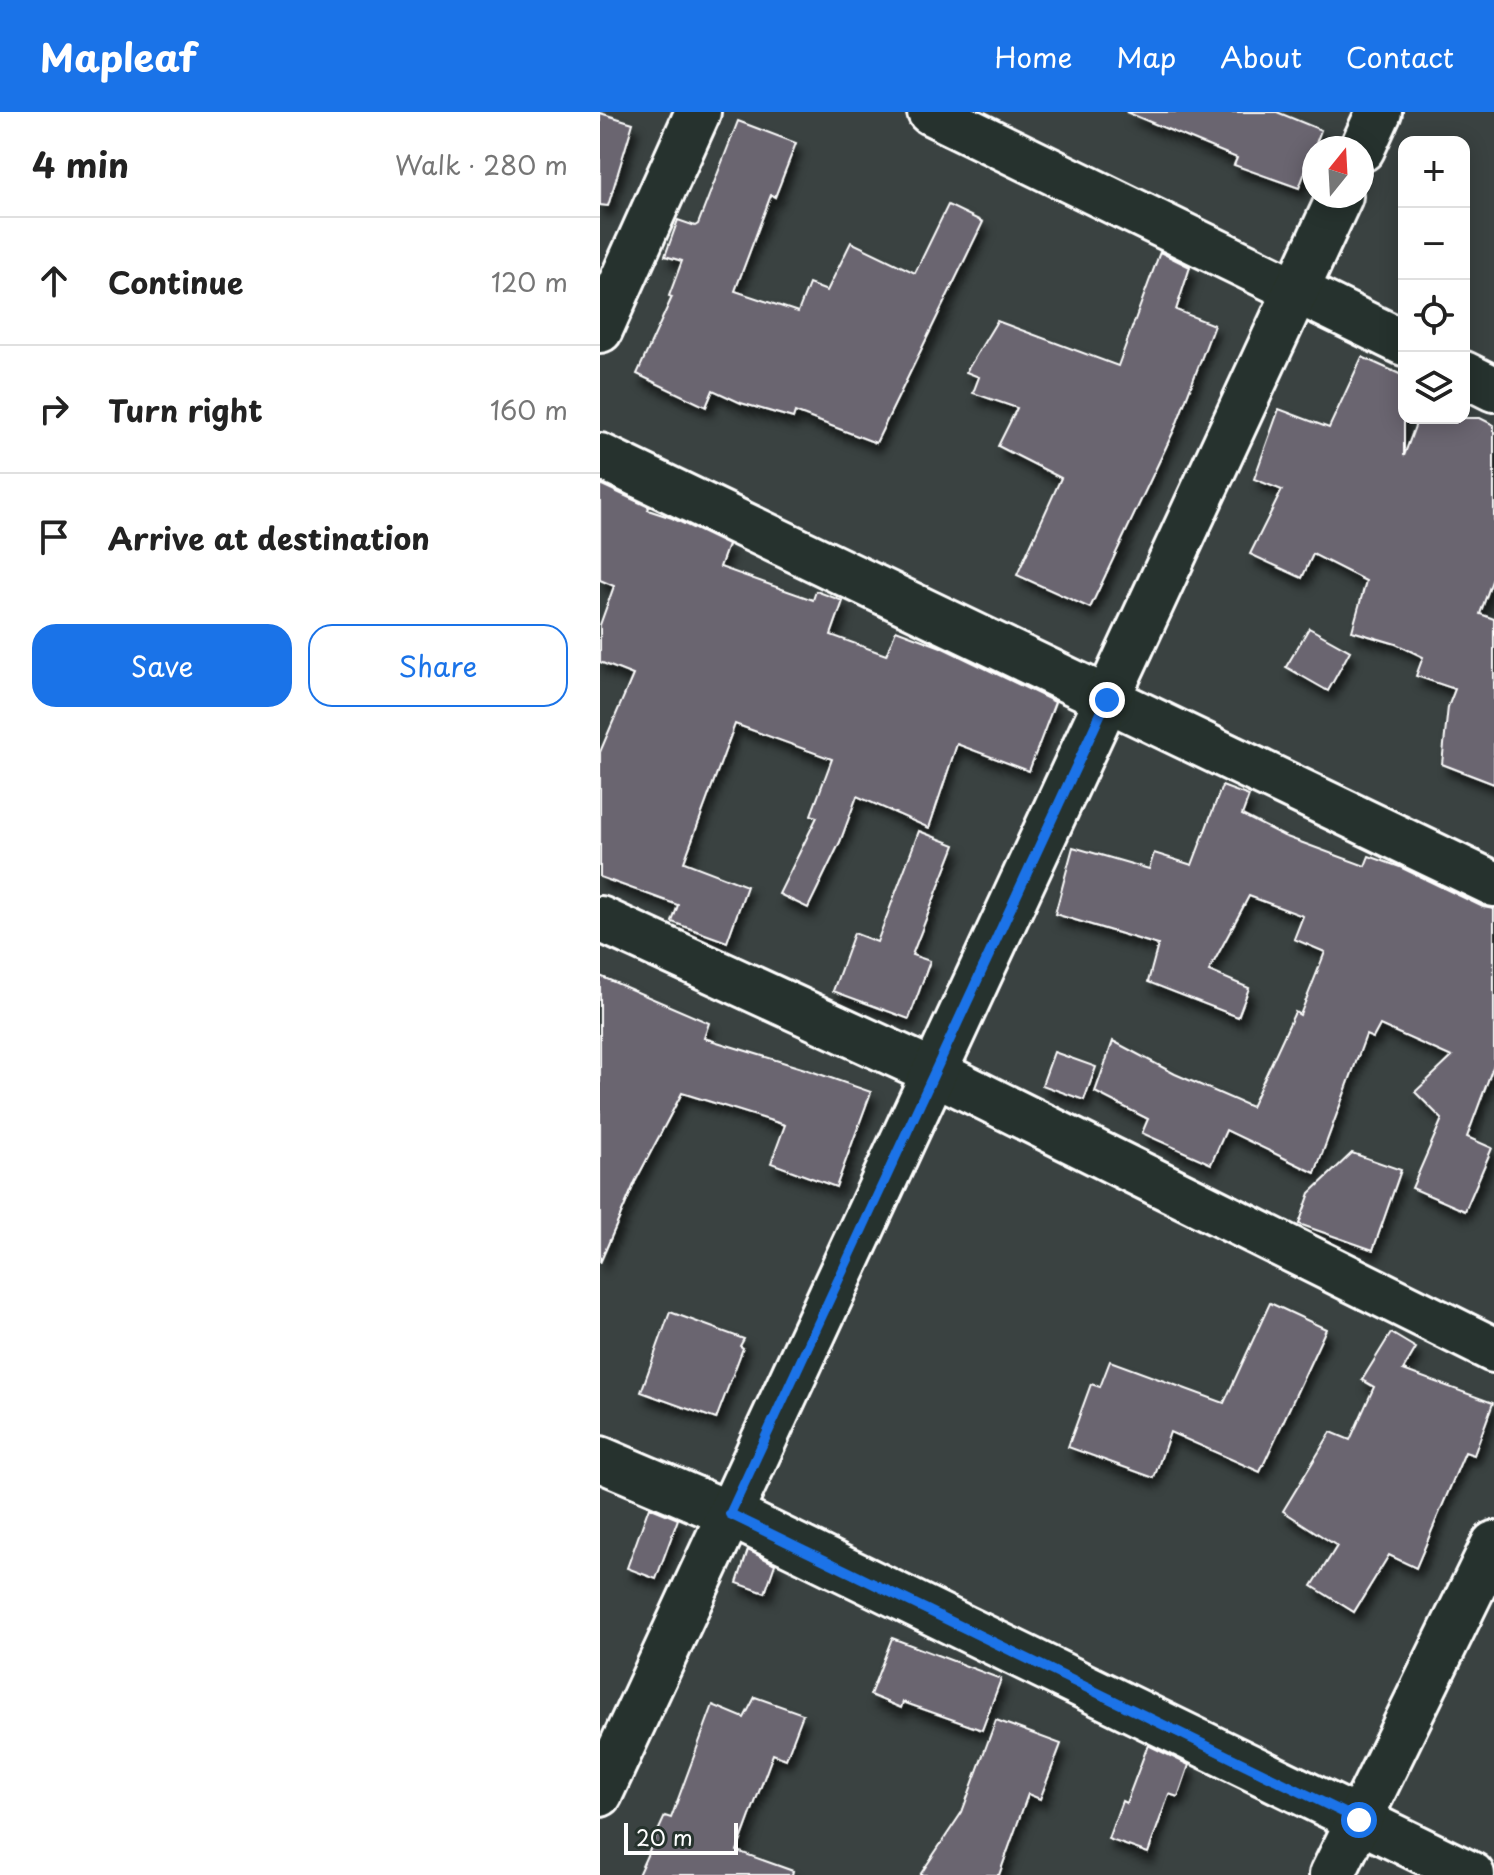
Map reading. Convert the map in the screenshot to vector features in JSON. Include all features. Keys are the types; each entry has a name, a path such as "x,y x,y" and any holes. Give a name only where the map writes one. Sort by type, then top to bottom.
{"street":[{"path":"600,330 698,112"},
{"path":"930,112 1398,340"},
{"path":"1368,136 1379,112"},
{"path":"600,1794 1335,208"},
{"path":"1470,377 1494,389"},
{"path":"600,456 1494,884"},
{"path":"600,919 934,1072 1494,1350"},
{"path":"600,1459 730,1514 1472,1875"},
{"path":"1332,1875 1494,1544"}],"building":[{"path":"1126,112 1277,112 1321,130 1319,136 1302,136 1302,180 1299,188 1234,165 1237,158"},
{"path":"600,113 633,123 608,206 600,205"},
{"path":"738,121 796,143 775,197 771,195 735,291 798,312 809,284 827,291 851,242 915,273 948,205 983,222 876,443 795,412 793,418 741,403 713,390 706,407 637,374 672,297 669,296 682,261 665,256 678,220 695,226 698,224"},
{"path":"1160,252 1190,267 1176,310 1214,325 1175,428 1090,608 1017,575 1061,478 998,446 1017,408 973,393 979,377 966,372 997,321 1118,366"},
{"path":"1362,357 1398,373 1398,424 1404,424 1404,456 1416,424 1470,424 1470,418 1480,418 1494,425 1494,575 1480,614 1494,619 1494,784 1442,764 1448,707 1455,689 1416,676 1423,657 1396,644 1352,631 1366,581 1313,554 1302,578 1250,554 1282,490 1254,479 1279,409 1329,428"},
{"path":"600,484 649,507 648,510 728,545 720,567 813,600 816,591 843,601 831,635 886,655 896,630 941,647 1055,702 1029,771 957,744 929,828 857,796 840,842 808,908 779,894 817,817 811,815 832,759 735,724 684,862 747,886 727,942 672,922 678,905 600,877 600,752 633,675 600,662 600,625 614,586 600,580"},
{"path":"1309,628 1350,651 1328,691 1286,667"},
{"path":"1222,786 1249,796 1242,815 1284,836 1365,866 1369,856 1400,867 1483,907 1494,909 1494,1064 1467,1137 1492,1148 1465,1211 1412,1188 1442,1119 1415,1092 1452,1057 1380,1025 1373,1038 1366,1035 1315,1173 1226,1130 1211,1164 1142,1133 1148,1119 1095,1092 1113,1041 1175,1074 1251,1107 1295,1012 1300,1015 1325,952 1294,939 1303,916 1249,896 1209,971 1249,988 1238,1017 1148,982 1158,945 1055,914 1073,847 1149,869 1154,853 1192,865"},
{"path":"919,831 955,845 912,955 930,961 909,1019 833,991 854,933 877,942"},
{"path":"600,976 709,1023 704,1038 871,1092 836,1187 771,1163 785,1125 682,1093 635,1182 600,1263"},
{"path":"1054,1052 1096,1067 1084,1100 1042,1085"},
{"path":"1352,1153 1401,1170 1373,1250 1299,1224 1310,1193"},
{"path":"1270,1303 1326,1329 1260,1472 1170,1432 1154,1478 1068,1447 1091,1384 1100,1387 1110,1361 1224,1403"},
{"path":"670,1312 744,1339 716,1419 641,1392"},
{"path":"1391,1333 1416,1348 1403,1370 1493,1403 1474,1455 1465,1452 1416,1568 1389,1555 1354,1612 1312,1586 1337,1546 1283,1511 1331,1432 1350,1440 1374,1387 1362,1380"},
{"path":"649,1507 678,1519 656,1579 627,1568"},
{"path":"748,1550 775,1564 765,1593 737,1583"},
{"path":"892,1638 1001,1679 982,1730 903,1702 901,1708 870,1695"},
{"path":"755,1697 803,1714 786,1759 773,1754 737,1851 793,1871 792,1875 638,1875 665,1816 671,1818 713,1705 744,1718"},
{"path":"996,1720 1061,1744 1040,1799 1028,1794 999,1875 920,1875 962,1812"},
{"path":"1148,1745 1189,1765 1178,1797 1169,1794 1148,1853 1108,1839 1122,1801 1126,1803"}],"route":[{"path":"1107,700 730,1514 1359,1820"}]}
